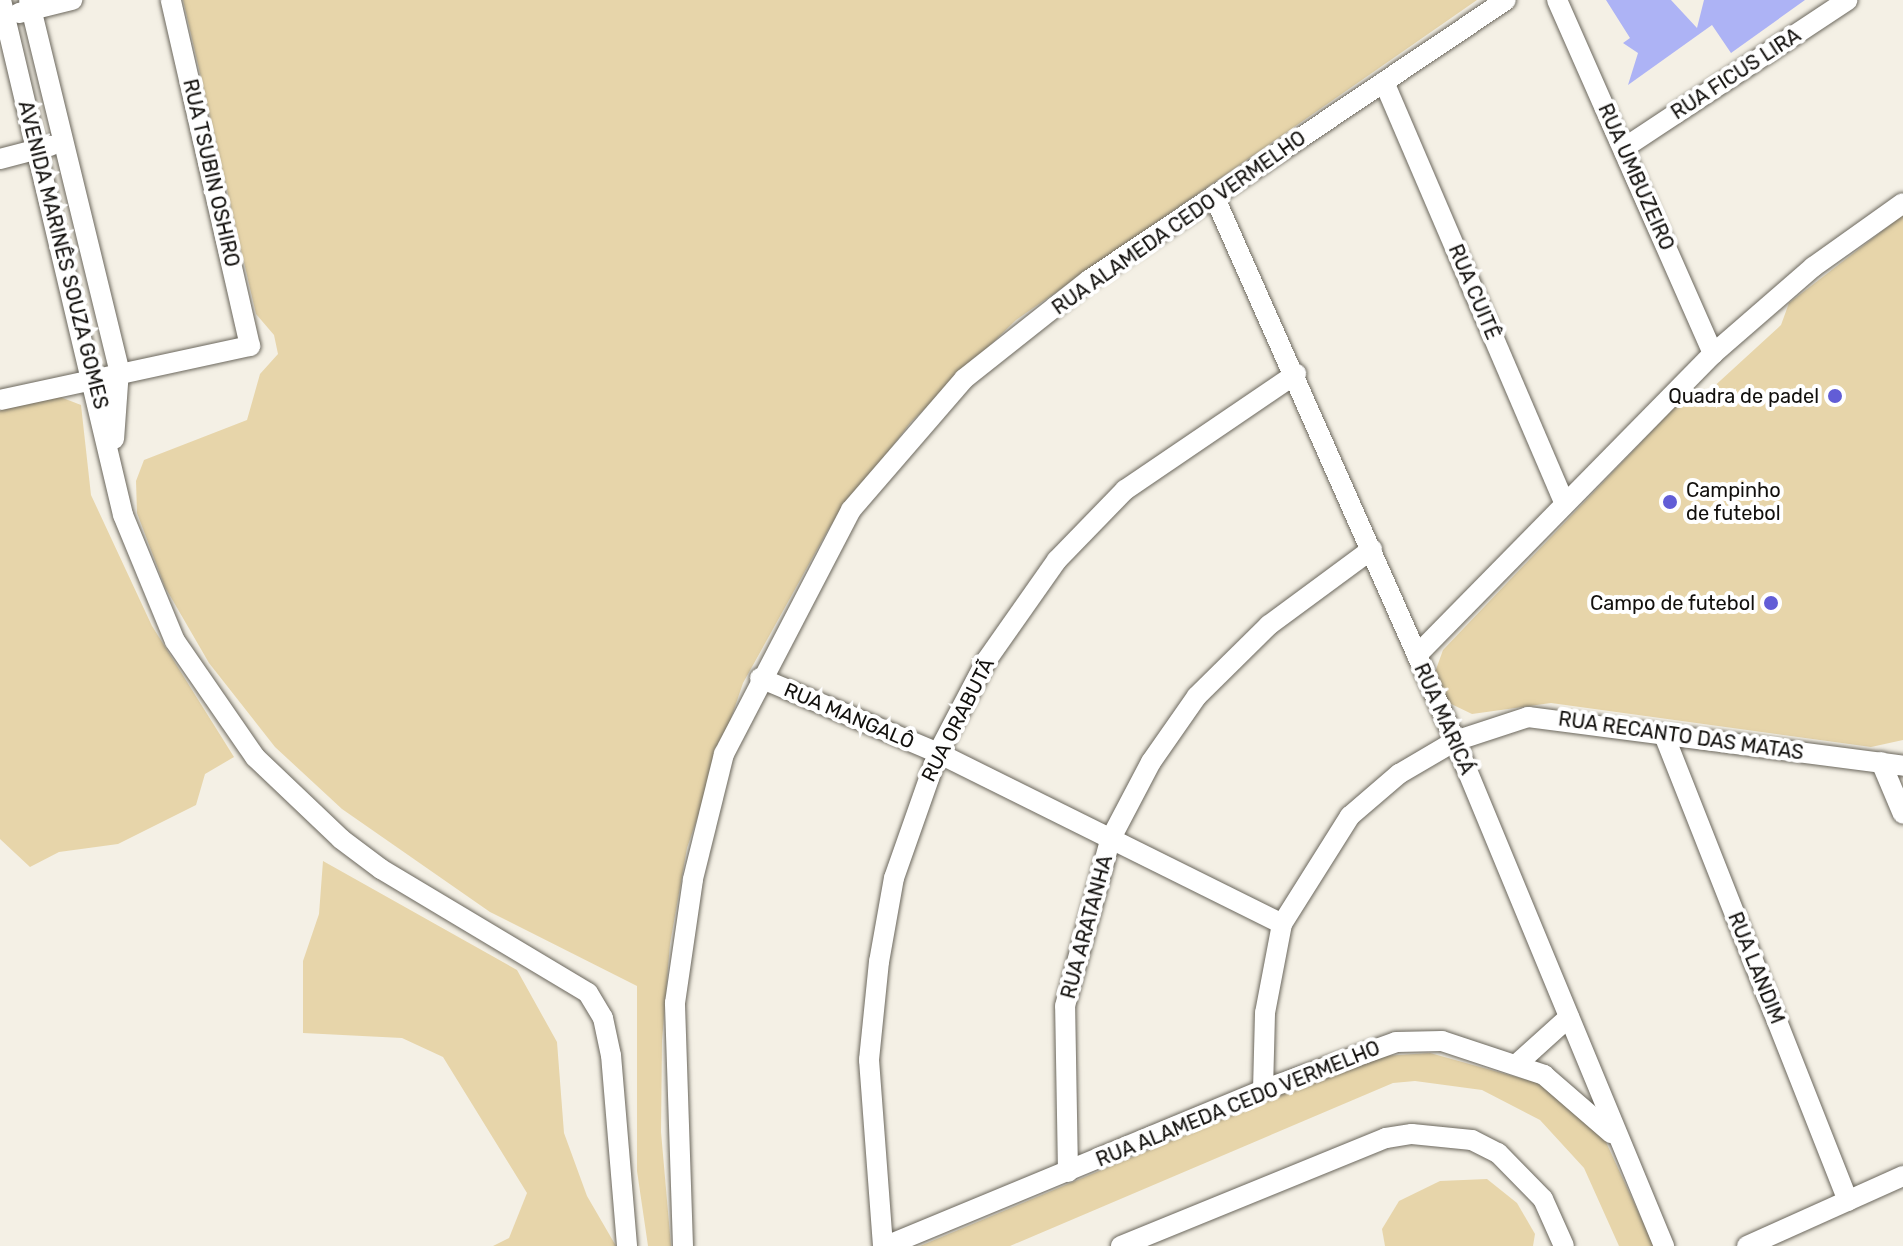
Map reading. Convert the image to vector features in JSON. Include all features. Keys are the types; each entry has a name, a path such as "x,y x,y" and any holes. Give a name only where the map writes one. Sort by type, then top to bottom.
{"street":[{"path":"2,12 31,4 72,0"},
{"name":"RUA TSUBIN OSHIRO","path":"119,370 250,346 171,0"},
{"name":"RUA ALAMEDA CEDO VERMELHO","path":"683,1246 675,1003 693,879 724,754 760,678 851,510 964,379 1089,280 1506,0"},
{"name":"RUA UMBUZEIRO","path":"1557,0 1713,354"},
{"name":"RUA FICUS LIRA","path":"1624,148 1848,0"},
{"name":"AVENIDA MARINÊS SOUZA GOMES","path":"31,4 119,370 112,463"},
{"name":"AVENIDA MARINÊS SOUZA GOMES","path":"2,12 39,148 136,553 175,641 274,779 381,869 588,993 603,1018 611,1055 627,1246"},
{"name":"RUA CUITÊ","path":"1384,82 1564,502"},
{"path":"0,159 66,143"},
{"name":"RUA MARICÁ","path":"1214,196 1296,374 1455,741 1664,1246"},
{"path":"1417,655 1564,502 1713,354 1813,267 1903,203"},
{"path":"0,400 119,370"},
{"name":"RUA ORABUTÃ","path":"885,1246 869,1060 879,962 894,878 938,753 986,661 1057,560 1125,490 1296,374"},
{"name":"RUA ARATANHA","path":"1068,1172 1065,1006 1110,840 1151,762 1197,696 1269,625 1372,549"},
{"name":"RUA MANGALÔ","path":"760,678 938,753 1282,924"},
{"name":"RUA RECANTO DAS MATAS","path":"1263,1090 1265,1013 1282,924 1350,816 1399,774 1455,741 1528,717 1903,766"},
{"name":"RUA LANDIM","path":"1664,735 1848,1201"},
{"path":"1881,762 1903,814"},
{"path":"1517,1064 1569,1017"},
{"name":"RUA ALAMEDA CEDO VERMELHO","path":"885,1246 1263,1090 1396,1042 1442,1041 1544,1075 1590,1109 1621,1144"},
{"path":"1121,1246 1386,1138 1425,1134 1472,1140 1498,1153 1543,1199 1564,1246"},
{"path":"1747,1246 1903,1176"}],"shaded area":[{"path":"183,0 1477,0 1016,320 911,422 829,528 743,683 687,848 670,944 662,1041 661,1132 671,1246 648,1246 637,1171 637,986 490,912 342,809 275,747 209,663 165,587 137,513 136,481 144,460 247,420 260,374 278,354 274,335 256,314"},
{"path":"1903,215 1903,740 1871,747 1551,703 1472,714 1445,701 1434,675 1443,650 1675,407 1697,402 1781,325 1789,303"},
{"path":"55,395 81,405 91,495 152,626 234,757 205,774 196,805 118,844 59,852 30,867 0,839 0,407"},
{"path":"323,861 517,970 557,1042 564,1133 587,1196 616,1246 493,1246 509,1238 527,1193 443,1057 402,1038 303,1033 303,961 319,914"},
{"path":"1430,1053 1538,1083 1605,1140 1654,1246 1619,1246 1584,1168 1540,1120 1482,1090 1415,1081 1393,1083 1010,1246 920,1246 1336,1072 1384,1056"},
{"path":"1487,1179 1517,1203 1535,1234 1533,1246 1385,1246 1382,1229 1399,1201 1440,1181"}],"building":[{"path":"1606,0 1671,0 1697,28 1704,0 1805,0 1731,53 1712,25 1628,85 1638,53 1623,43 1630,38"}],"place":[{"name":"Quadra de padel","path":"1835,396"},
{"name":"Campinho de futebol","path":"1670,502"},
{"name":"Campo de futebol","path":"1771,603"}]}
